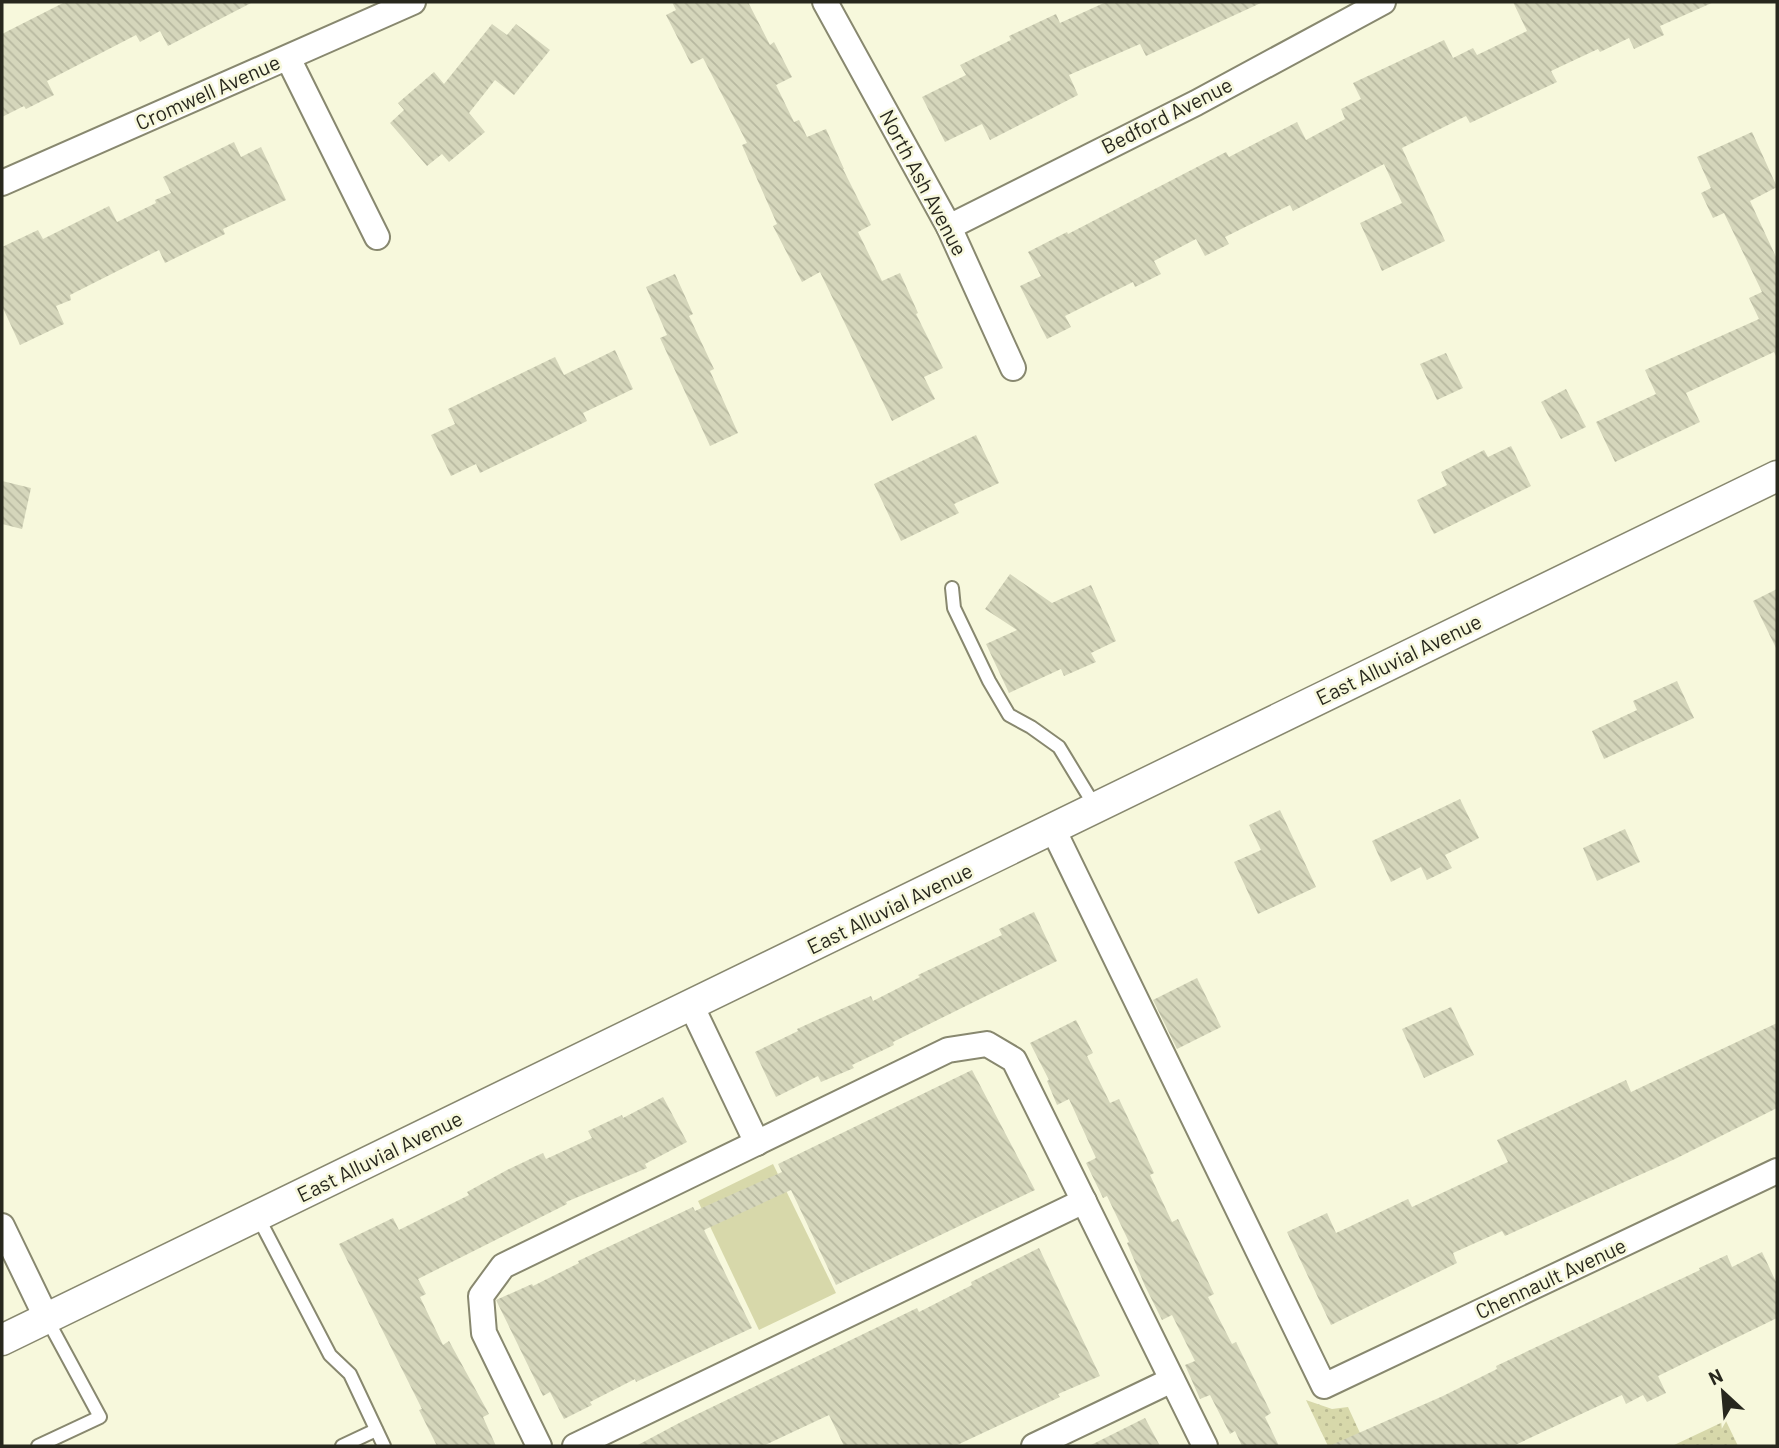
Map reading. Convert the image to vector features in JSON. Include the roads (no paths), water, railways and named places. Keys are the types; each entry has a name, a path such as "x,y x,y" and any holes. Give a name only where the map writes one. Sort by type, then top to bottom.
{"street":[{"name":"Cromwell Avenue","path":"2,183 413,2"},
{"name":"North Ash Avenue","path":"825,2 949,227 1013,368"},
{"name":"Bedford Avenue","path":"949,227 1196,103 1383,2"},
{"path":"288,58 377,237"},
{"name":"East Alluvial Avenue","path":"2,1340 1777,476"},
{"name":"Chennault Avenue","path":"1053,829 1324,1386 1777,1171"},
{"path":"691,1006 757,1143"},
{"path":"540,1446 484,1333 481,1296 503,1266 948,1049 987,1044 1014,1060 1205,1446"},
{"path":"575,1446 1084,1201"},
{"path":"2,1226 47,1319"},
{"path":"1034,1446 1172,1380"}],"lane":[{"path":"952,588 954,608 989,681 1009,715 1059,747 1096,808"},
{"path":"258,1217 330,1355 350,1374 384,1446"},
{"path":"38,1446 100,1417 47,1319"},
{"path":"342,1446 376,1430"}]}
